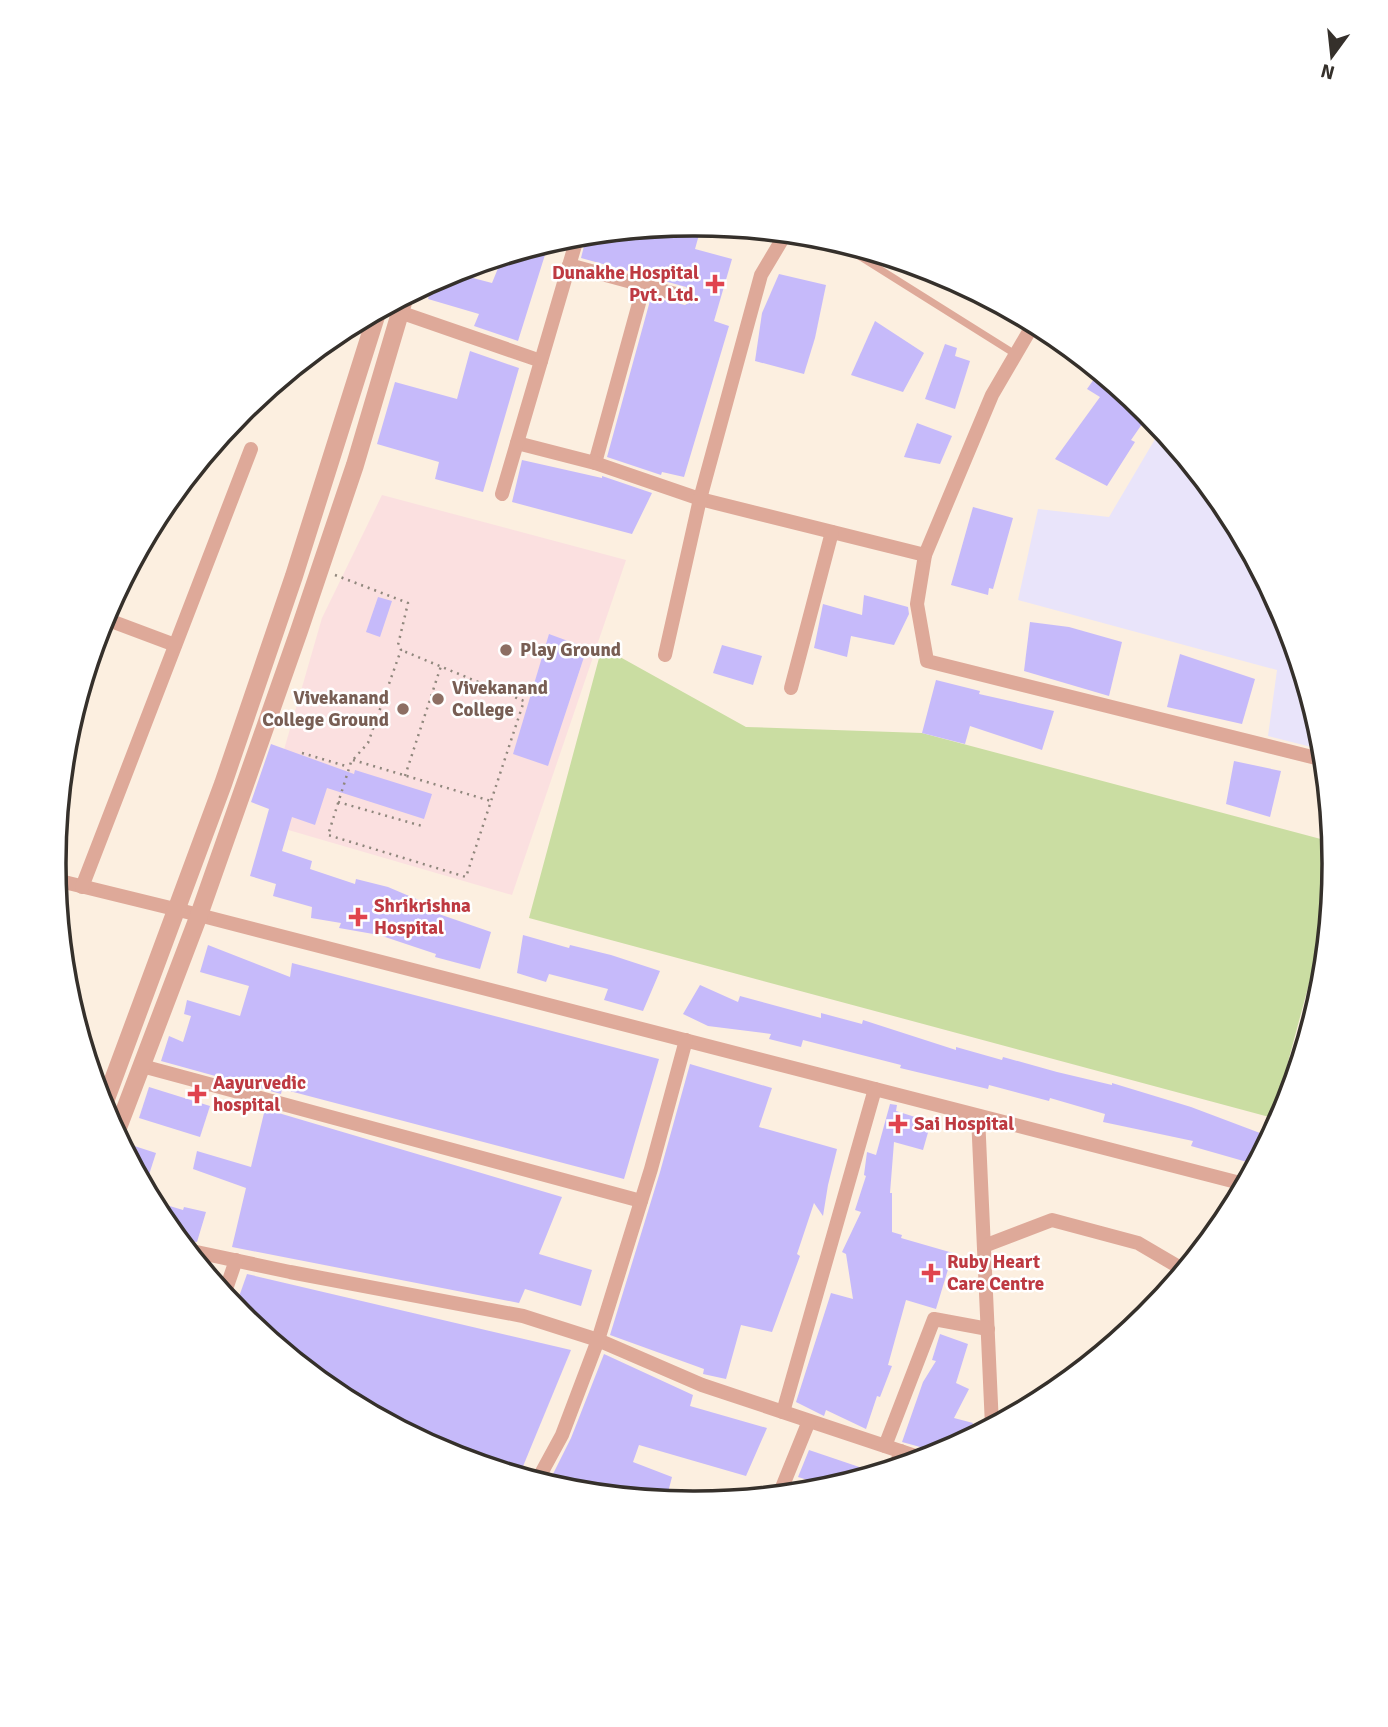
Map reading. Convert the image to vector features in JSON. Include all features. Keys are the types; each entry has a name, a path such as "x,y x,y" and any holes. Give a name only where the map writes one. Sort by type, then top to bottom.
{"street":[{"path":"665,655 700,499 761,275 781,242"},
{"path":"502,494 574,248"},
{"path":"569,265 683,296"},
{"path":"595,463 644,285"},
{"path":"404,308 541,361"},
{"path":"121,1120 199,915 320,570 355,465 395,312"},
{"path":"109,1091 177,909 294,576 374,324"},
{"path":"1028,333 992,395 925,555 918,604 927,661 1312,757"},
{"path":"517,443 595,463 700,499 925,555"},
{"path":"82,887 251,449"},
{"path":"791,688 832,532"},
{"path":"114,622 175,645"},
{"path":"67,883 1234,1182"},
{"path":"542,1472 562,1435 598,1340 686,1040"},
{"path":"142,1066 641,1200"},
{"path":"783,1412 875,1089"},
{"path":"978,1116 992,1416"},
{"path":"984,1247 1052,1220 1138,1243 1176,1265"},
{"path":"203,1253 523,1316 598,1340 702,1385 908,1453"},
{"path":"228,1283 236,1260"},
{"path":"885,1446 934,1319 988,1329"},
{"path":"783,1485 810,1421"},
{"path":"899,1457 901,1451"}],"lane":[{"path":"864,260 1016,355"}],"path":[{"path":"320,570 408,603 398,645 401,650 524,701 466,877 328,835 349,767 369,743 401,650"},
{"path":"405,776 441,666"},
{"path":"302,753 349,767"},
{"path":"353,760 491,801"},
{"path":"338,802 422,826"}],"shaded area":[{"path":"1155,439 1216,515 1257,586 1288,662 1310,747 1268,736 1277,670 1018,600 1038,509 1109,517"},
{"name":"Vivekanand College","path":"382,495 626,560 512,895 278,827 275,781 322,618"}],"green space":[{"path":"602,647 746,727 922,733 1321,839 1320,905 1310,980 1285,1074 1268,1117 529,918"}],"building":[{"path":"694,236 699,236 695,249 732,259 714,321 729,326 684,477 662,472 661,475 607,457 651,297 685,305 690,302 692,293 686,287 581,258 584,246 653,237"},
{"path":"545,254 518,341 474,326 479,314 428,299 429,295 471,277 492,283 498,267"},
{"path":"779,274 826,285 804,374 755,361 762,313"},
{"path":"875,321 924,353 903,392 851,375"},
{"path":"945,344 957,348 955,356 970,361 955,409 925,399"},
{"path":"470,351 519,368 483,492 435,479 439,462 377,444 395,382 457,399"},
{"path":"1093,380 1142,424 1131,440 1135,442 1107,486 1055,459 1100,397 1087,389"},
{"path":"917,423 952,436 940,464 904,457"},
{"path":"522,460 602,476 652,493 632,534 512,502"},
{"path":"973,507 1013,518 993,589 989,588 988,595 951,585"},
{"path":"864,595 908,607 909,614 894,645 851,636 847,657 814,648 823,604 862,615"},
{"path":"378,597 392,601 380,637 366,632"},
{"path":"1030,622 1069,627 1122,642 1109,696 1024,671"},
{"path":"549,634 587,648 548,766 513,754"},
{"path":"722,645 762,656 753,685 713,673"},
{"path":"1180,654 1255,679 1242,724 1167,707"},
{"path":"936,680 980,691 979,694 1054,711 1042,750 970,726 965,744 922,733"},
{"path":"271,744 354,774 355,770 432,794 424,819 327,788 315,825 292,817 282,851 312,861 310,869 355,884 356,879 388,887 435,907 433,912 491,932 480,969 435,957 436,954 379,935 339,928 341,923 311,918 312,907 273,896 276,884 250,876 269,809 251,802"},
{"path":"1234,761 1281,771 1270,817 1226,804"},
{"path":"523,935 569,948 570,945 611,955 660,971 643,1011 604,1000 608,989 549,974 546,982 517,973"},
{"path":"208,945 290,977 292,963 659,1059 624,1179 282,1089 281,1094 161,1061 169,1036 183,1042 191,1016 184,1014 187,1000 240,1016 249,986 200,972"},
{"path":"700,985 738,1002 740,996 821,1018 821,1013 862,1024 863,1020 956,1050 956,1047 1002,1060 1003,1057 1112,1083 1191,1107 1260,1133 1246,1162 1191,1146 1193,1141 1103,1122 1105,1114 1050,1098 1049,1101 989,1085 988,1089 900,1068 901,1065 803,1040 801,1047 769,1039 771,1034 708,1026 683,1014"},
{"path":"690,1064 772,1088 759,1127 837,1149 823,1216 814,1203 797,1254 800,1256 772,1332 741,1325 726,1379 703,1374 704,1369 610,1335"},
{"path":"149,1087 210,1106 200,1137 139,1118"},
{"path":"890,1104 897,1105 896,1111 931,1122 923,1150 894,1142 890,1193 892,1232 902,1235 901,1238 953,1253 936,1309 906,1300 888,1365 892,1366 880,1397 877,1396 866,1429 826,1410 824,1416 796,1402 831,1293 853,1299 846,1254 842,1252 861,1212 855,1210 866,1176 867,1152 876,1155"},
{"path":"265,1109 562,1197 539,1254 592,1270 581,1306 525,1289 519,1303 232,1247 246,1188 193,1169 197,1151 251,1167"},
{"path":"134,1146 156,1153 149,1174"},
{"path":"168,1206 206,1212 197,1242 194,1242"},
{"path":"247,1274 571,1350 523,1467 454,1443 380,1407 312,1361 239,1296"},
{"path":"940,1334 968,1344 956,1383 969,1389 954,1418 973,1423 972,1426 922,1448 902,1442 923,1382 936,1361 932,1360"},
{"path":"604,1354 693,1395 690,1406 767,1428 746,1476 639,1445 633,1462 672,1477 669,1490 612,1486 553,1475 571,1438"},
{"path":"809,1450 862,1468 809,1480 798,1477"}],"place":[{"name":"Dunakhe Hospital Pvt. Ltd.","path":"715,284"},
{"name":"Play Ground","path":"506,650"},
{"name":"Vivekanand College","path":"438,699"},
{"name":"Vivekanand College Ground","path":"403,709"},
{"name":"Shrikrishna Hospital","path":"358,917"},
{"name":"Aayurvedic hospital","path":"197,1094"},
{"name":"Sai Hospital","path":"898,1124"},
{"name":"Ruby Heart Care Centre","path":"931,1273"}]}
